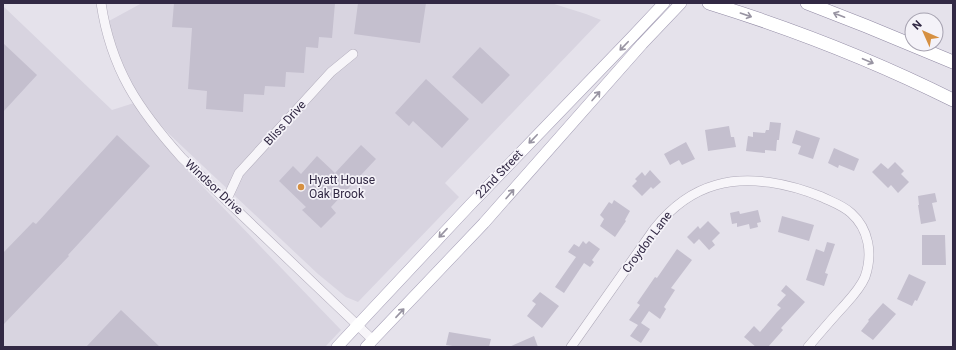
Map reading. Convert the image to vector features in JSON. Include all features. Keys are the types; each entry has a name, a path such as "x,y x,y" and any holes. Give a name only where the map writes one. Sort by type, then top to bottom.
{"highway":[{"path":"709,3 771,23 834,47 885,68 953,100"},
{"path":"808,3 953,62"}],"main road":[{"name":"22nd Street","path":"337,347 470,204 664,3"},
{"name":"22nd Street","path":"370,344 484,223 681,3"}],"street":[{"name":"Windsor Drive","path":"101,3 112,50 124,78 138,103 160,133 182,158 227,199 358,325 370,344"},
{"name":"Bliss Drive","path":"227,199 240,173 331,72 353,54"},
{"name":"Croydon Lane","path":"571,347 655,228 669,212 703,189 746,180 781,184 810,191 834,202 851,213 861,225 866,235 870,253 864,279 856,292 808,347"}],"shaded area":[{"path":"142,3 551,3 601,20 445,183 459,197 358,302 346,297 318,274 169,134 145,108 127,77 116,49 109,21"},
{"path":"3,6 112,110 134,103 179,162 341,330 325,347 3,347"}],"building":[{"path":"174,3 335,3 332,38 319,37 318,48 306,47 304,73 286,72 285,87 265,86 264,95 244,94 243,112 206,109 207,91 188,89 192,28 172,27"},
{"path":"358,3 426,3 420,43 354,34"},
{"path":"3,43 37,75 3,112"},
{"path":"480,47 510,75 482,104 452,77"},
{"path":"426,79 469,119 442,148 413,121 409,126 395,113"},
{"path":"770,122 781,123 776,151 765,150 765,153 746,151 748,136 753,137 753,132 765,133 766,130 769,130"},
{"path":"729,126 731,137 734,137 736,147 708,151 705,130"},
{"path":"796,130 820,138 813,159 798,154 801,146 792,143"},
{"path":"117,135 150,166 68,255 69,256 3,325 3,253 33,222 36,224"},
{"path":"686,142 695,159 682,165 679,160 670,165 664,154"},
{"name":"Hyatt House Oak Brook","path":"361,145 376,159 331,207 336,213 321,228 302,210 306,207 279,181 293,166 301,174 317,156 335,173"},
{"path":"834,148 859,159 854,171 839,165 838,168 828,163"},
{"path":"895,162 904,171 901,174 909,182 898,193 891,185 888,188 872,172 881,163 888,169"},
{"path":"650,170 661,182 653,189 651,187 642,196 632,186 637,181 635,179 642,172 645,176"},
{"path":"935,193 937,202 932,203 936,221 921,224 918,196"},
{"path":"614,200 630,211 625,220 626,221 615,237 600,226 604,219 600,215 609,202 612,204"},
{"path":"758,210 761,222 757,223 758,227 750,229 749,224 737,227 737,223 732,224 730,213 739,211 740,214"},
{"path":"782,216 814,225 809,241 778,232"},
{"path":"708,221 720,233 712,241 715,245 709,250 699,239 694,244 687,237 698,226 700,229"},
{"path":"922,235 945,235 946,265 922,265"},
{"path":"583,241 586,244 589,241 600,249 592,260 594,262 590,267 584,263 564,293 555,287 576,257 568,252 574,244 579,247"},
{"path":"827,242 835,244 825,273 828,274 824,286 806,280 816,249 824,252"},
{"path":"677,249 692,260 671,288 675,290 664,307 666,309 660,319 649,311 641,323 650,329 641,343 630,336 638,325 629,320 640,305 637,303"},
{"path":"909,274 926,282 917,301 915,300 912,306 897,299"},
{"path":"786,285 805,302 781,328 783,330 768,347 756,347 744,337 754,326 760,332 781,308 777,305 786,295 781,291"},
{"path":"540,292 559,306 542,328 527,316 536,304 532,301"},
{"path":"883,303 896,314 873,340 861,331 869,321 868,320"},
{"path":"121,310 160,347 86,347"},
{"path":"449,332 491,339 489,347 459,347 446,345"},
{"path":"534,336 538,347 509,347"}],"place":[{"name":"Hyatt House Oak Brook","path":"301,187"}]}
